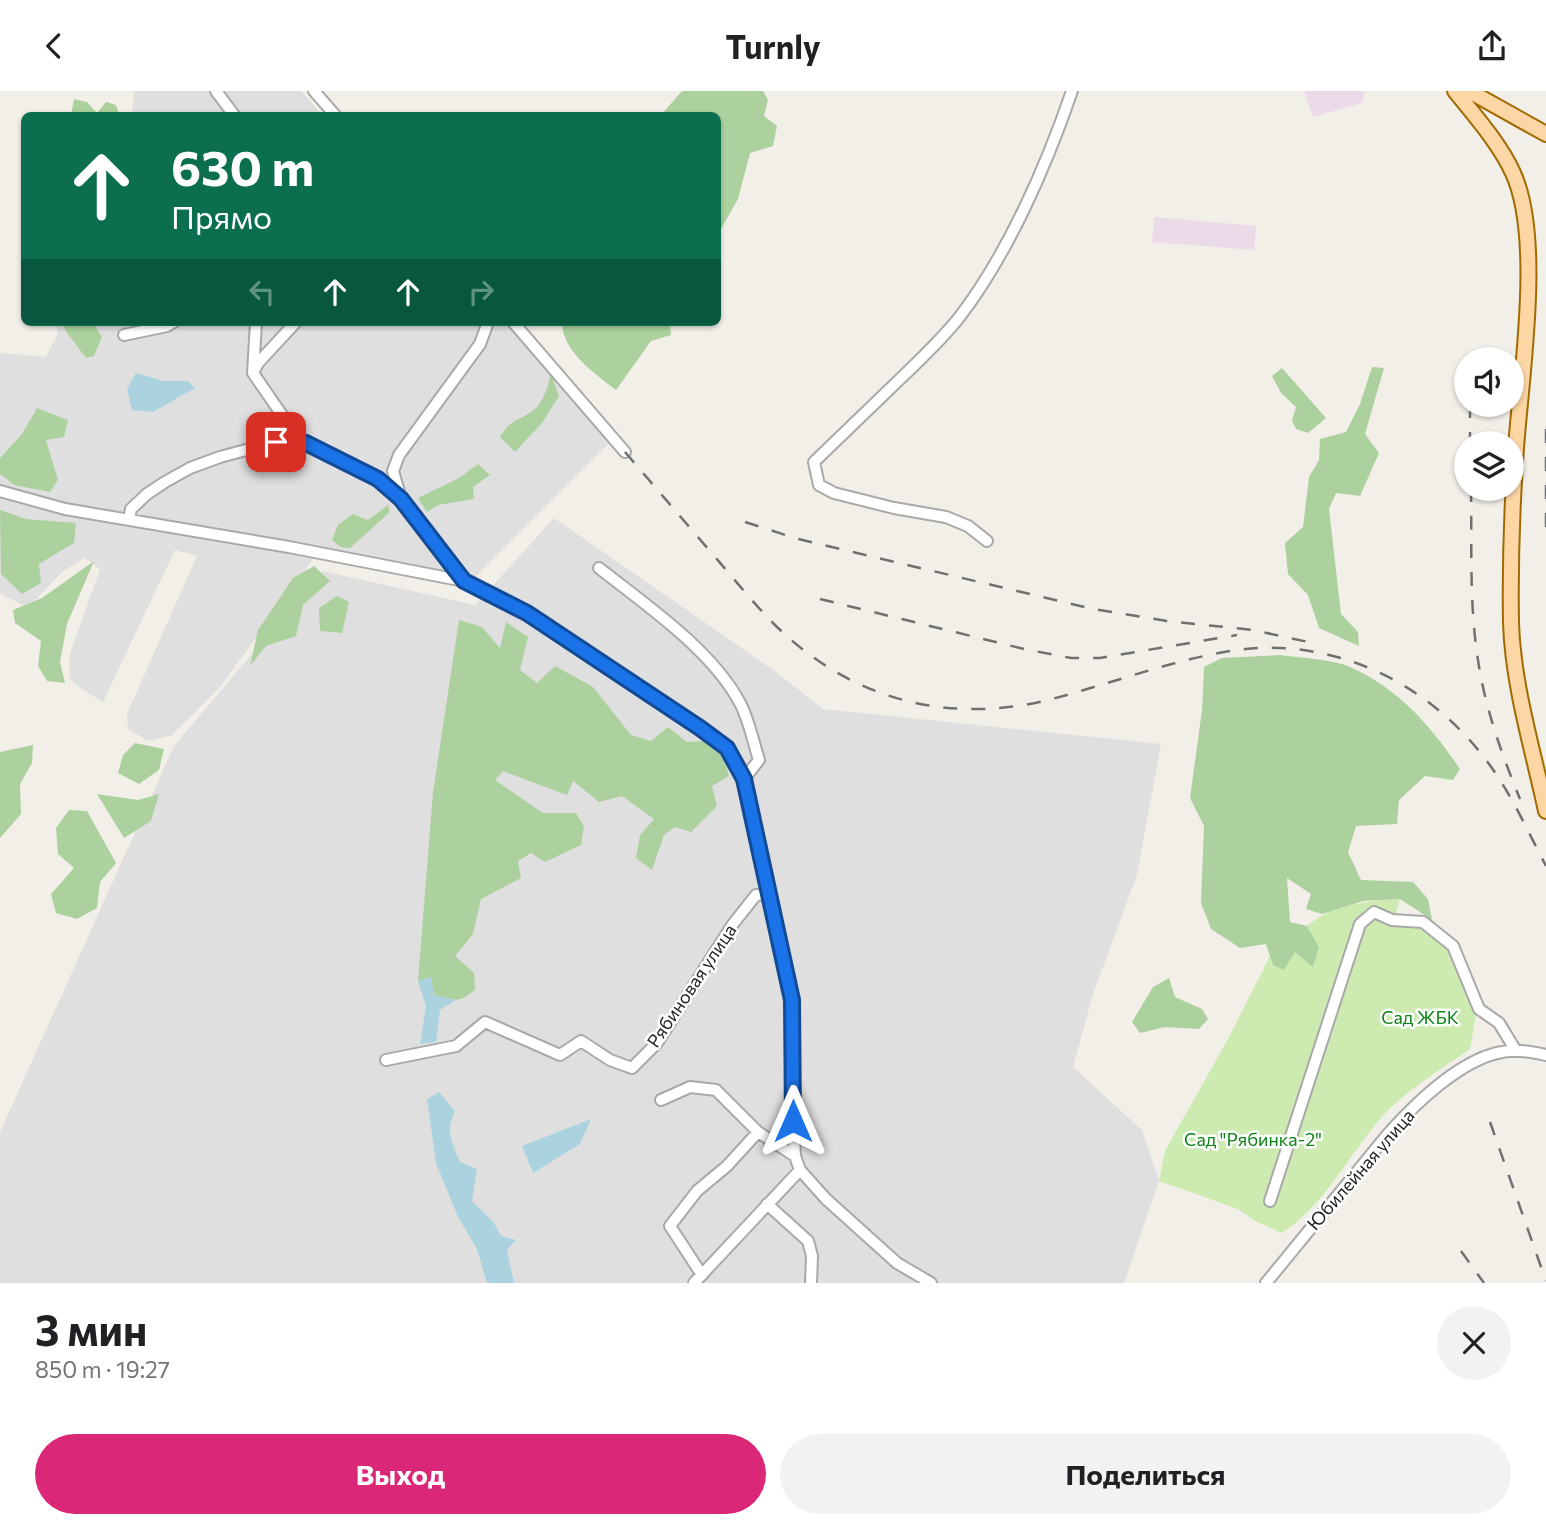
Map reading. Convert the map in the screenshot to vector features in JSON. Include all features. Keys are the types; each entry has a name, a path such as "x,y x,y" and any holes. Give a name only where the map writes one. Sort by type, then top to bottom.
{"main road":[{"path":"1455,91 1504,156 1514,174 1522,202 1528,253 1513,484 1511,623 1516,670 1546,811"},
{"path":"1469,91 1546,134"}],"street":[{"path":"216,91 232,112"},
{"path":"314,91 332,112"},
{"path":"987,541 968,526 946,517 834,493 818,485 814,462 921,359 957,319 989,272 1011,233 1059,129 1072,91"},
{"path":"124,335 167,326"},
{"path":"256,326 253,373 284,418 276,442"},
{"path":"253,373 258,363 292,326"},
{"path":"401,499 393,471 399,456 480,344 487,326"},
{"path":"516,326 625,452"},
{"path":"129,520 131,509 165,481 220,457 276,442 306,443 378,479 401,499 464,581"},
{"path":"0,491 65,509 464,581 527,613 727,748 744,779 792,1000 795,1156 800,1170 826,1199 897,1263 929,1282"},
{"path":"600,568 699,651 723,676 741,705 759,759 744,779"},
{"name":"Рябиновая улица","path":"386,1060 456,1046 485,1022 560,1055 581,1041 610,1060 632,1067 657,1043 733,924 756,895 768,894"},
{"path":"1270,1201 1360,924 1374,912 1392,920 1423,922 1452,946 1479,1009 1499,1023 1516,1051"},
{"name":"Юбилейная улица","path":"1266,1283 1405,1116 1460,1071 1495,1053 1516,1051 1546,1055"},
{"path":"660,1100 690,1087 716,1090 758,1132 795,1156"},
{"path":"758,1132 726,1166 697,1191 670,1226 698,1279 800,1170"},
{"path":"767,1204 808,1241 812,1256 811,1283"}],"shaded area":[{"path":"134,91 301,91 319,112 132,112"},
{"path":"1304,91 1365,91 1362,103 1313,117"},
{"path":"1154,217 1256,226 1254,250 1152,242"},
{"path":"57,326 509,326 611,441 475,577 321,548 220,687 171,736 148,741 128,729 127,714 197,556 175,550 103,702 69,678 70,654 100,569 85,558 62,572 28,608 0,593 0,353 46,357 58,333"},
{"path":"554,518 772,669 823,709 1161,744 1137,875 1093,994 1073,1067 1142,1130 1159,1181 1124,1283 0,1283 0,1132 174,746 322,571 475,605"}],"green space":[{"path":"682,91 763,91 768,100 764,116 777,126 773,146 750,153 738,199 721,229 721,112 664,112"},
{"path":"74,99 87,102 96,112 72,112"},
{"path":"106,102 116,105 118,112 98,112"},
{"path":"64,326 95,326 102,337 94,356 86,358"},
{"path":"562,326 670,326 671,335 651,341 616,390 581,361 563,333"},
{"path":"1372,367 1384,368 1365,434 1379,453 1360,496 1336,493 1329,509 1341,614 1358,632 1359,646 1319,628 1308,595 1288,574 1285,543 1303,527 1309,477 1319,460 1320,439 1346,432 1360,404"},
{"path":"1282,368 1326,418 1308,433 1296,429 1292,421 1296,407 1281,393 1272,376"},
{"path":"551,374 559,396 542,423 515,452 500,437 512,423 538,406"},
{"path":"37,408 68,420 64,437 46,440 58,480 50,492 14,485 0,474 0,458 22,434"},
{"path":"478,464 490,475 473,487 474,499 438,505 427,512 418,498 459,478"},
{"path":"388,505 390,512 350,548 341,547 332,540 338,525 353,514 368,520"},
{"path":"0,510 26,519 76,523 74,543 39,564 41,583 22,594 1,574"},
{"path":"94,561 67,624 60,662 65,683 47,681 38,666 41,641 15,623 13,610 42,598"},
{"path":"314,566 330,581 303,605 296,636 266,646 250,666 258,630 293,578"},
{"path":"337,596 349,602 342,633 320,631 319,608"},
{"path":"459,620 482,627 500,648 506,622 528,637 520,670 537,683 555,666 593,687 631,735 651,741 668,727 687,742 703,741 723,755 729,776 712,786 717,806 691,832 675,827 664,835 652,870 636,858 640,835 654,819 622,796 599,802 573,781 567,795 503,771 495,780 543,813 576,813 584,826 581,845 545,862 531,853 518,861 521,878 481,899 473,934 455,956 474,973 475,989 465,997 456,999 434,995 431,978 418,981 433,792"},
{"path":"1280,655 1343,664 1383,686 1425,723 1460,769 1453,780 1425,776 1399,800 1397,824 1356,826 1348,852 1361,880 1413,882 1428,899 1432,920 1400,899 1363,901 1322,914 1306,909 1311,894 1287,878 1290,922 1307,926 1319,947 1313,967 1295,952 1284,970 1273,965 1266,944 1240,948 1211,929 1201,903 1204,826 1190,798 1202,710 1204,667 1222,658"},
{"path":"135,743 164,749 159,770 139,784 118,773 123,755"},
{"path":"33,745 32,763 20,784 21,814 0,838 0,752"},
{"path":"97,794 138,800 159,794 151,821 124,838"},
{"path":"69,810 87,811 116,863 100,882 97,908 77,919 56,913 51,894 74,868 58,854 56,828"},
{"name":"Сад \"Рябинка-2\"","path":"1400,899 1393,924 1426,928 1445,944 1476,1015 1470,1049 1423,1081 1390,1109 1368,1133 1311,1209 1282,1233 1255,1221 1238,1209 1159,1181 1165,1151 1229,1037 1270,956 1273,965 1295,952 1319,947 1307,926 1328,913 1363,903"},
{"path":"1169,978 1175,997 1202,1009 1208,1019 1199,1029 1165,1027 1140,1033 1132,1022 1153,987"}],"water":[{"path":"136,373 163,381 188,381 195,388 153,412 132,410 127,389"},
{"path":"431,977 434,995 456,1000 440,1010 436,1042 420,1044 426,1006 418,981"},
{"path":"439,1092 455,1111 450,1131 460,1162 477,1169 472,1201 494,1223 501,1236 516,1240 507,1250 514,1283 487,1283 477,1249 458,1217 436,1163 427,1099"},
{"path":"591,1119 580,1144 533,1173 522,1146"}],"railway":[{"path":"1470,417 1470,431"},
{"path":"1546,429 1546,535"},
{"path":"625,452 775,625 834,671 866,687 900,699 934,706 970,709 1007,707 1044,701 1179,662 1224,652 1262,648 1300,650 1337,657 1372,669 1406,687 1436,708 1464,734 1505,788 1546,866"},
{"path":"1471,501 1472,596 1478,660 1495,731 1520,799"},
{"path":"745,522 798,539 1093,609 1167,621 1253,630 1313,643"},
{"path":"820,599 1071,658 1100,658 1237,635"},
{"path":"1490,1122 1546,1281"},
{"path":"1461,1251 1484,1283"}],"route":[{"path":"276,442 306,443 378,479 401,499 464,581 527,613 727,748 744,779 792,1000 793,1121"}],"park label":[{"name":"Сад ЖБК","path":"1420,1018"}]}
